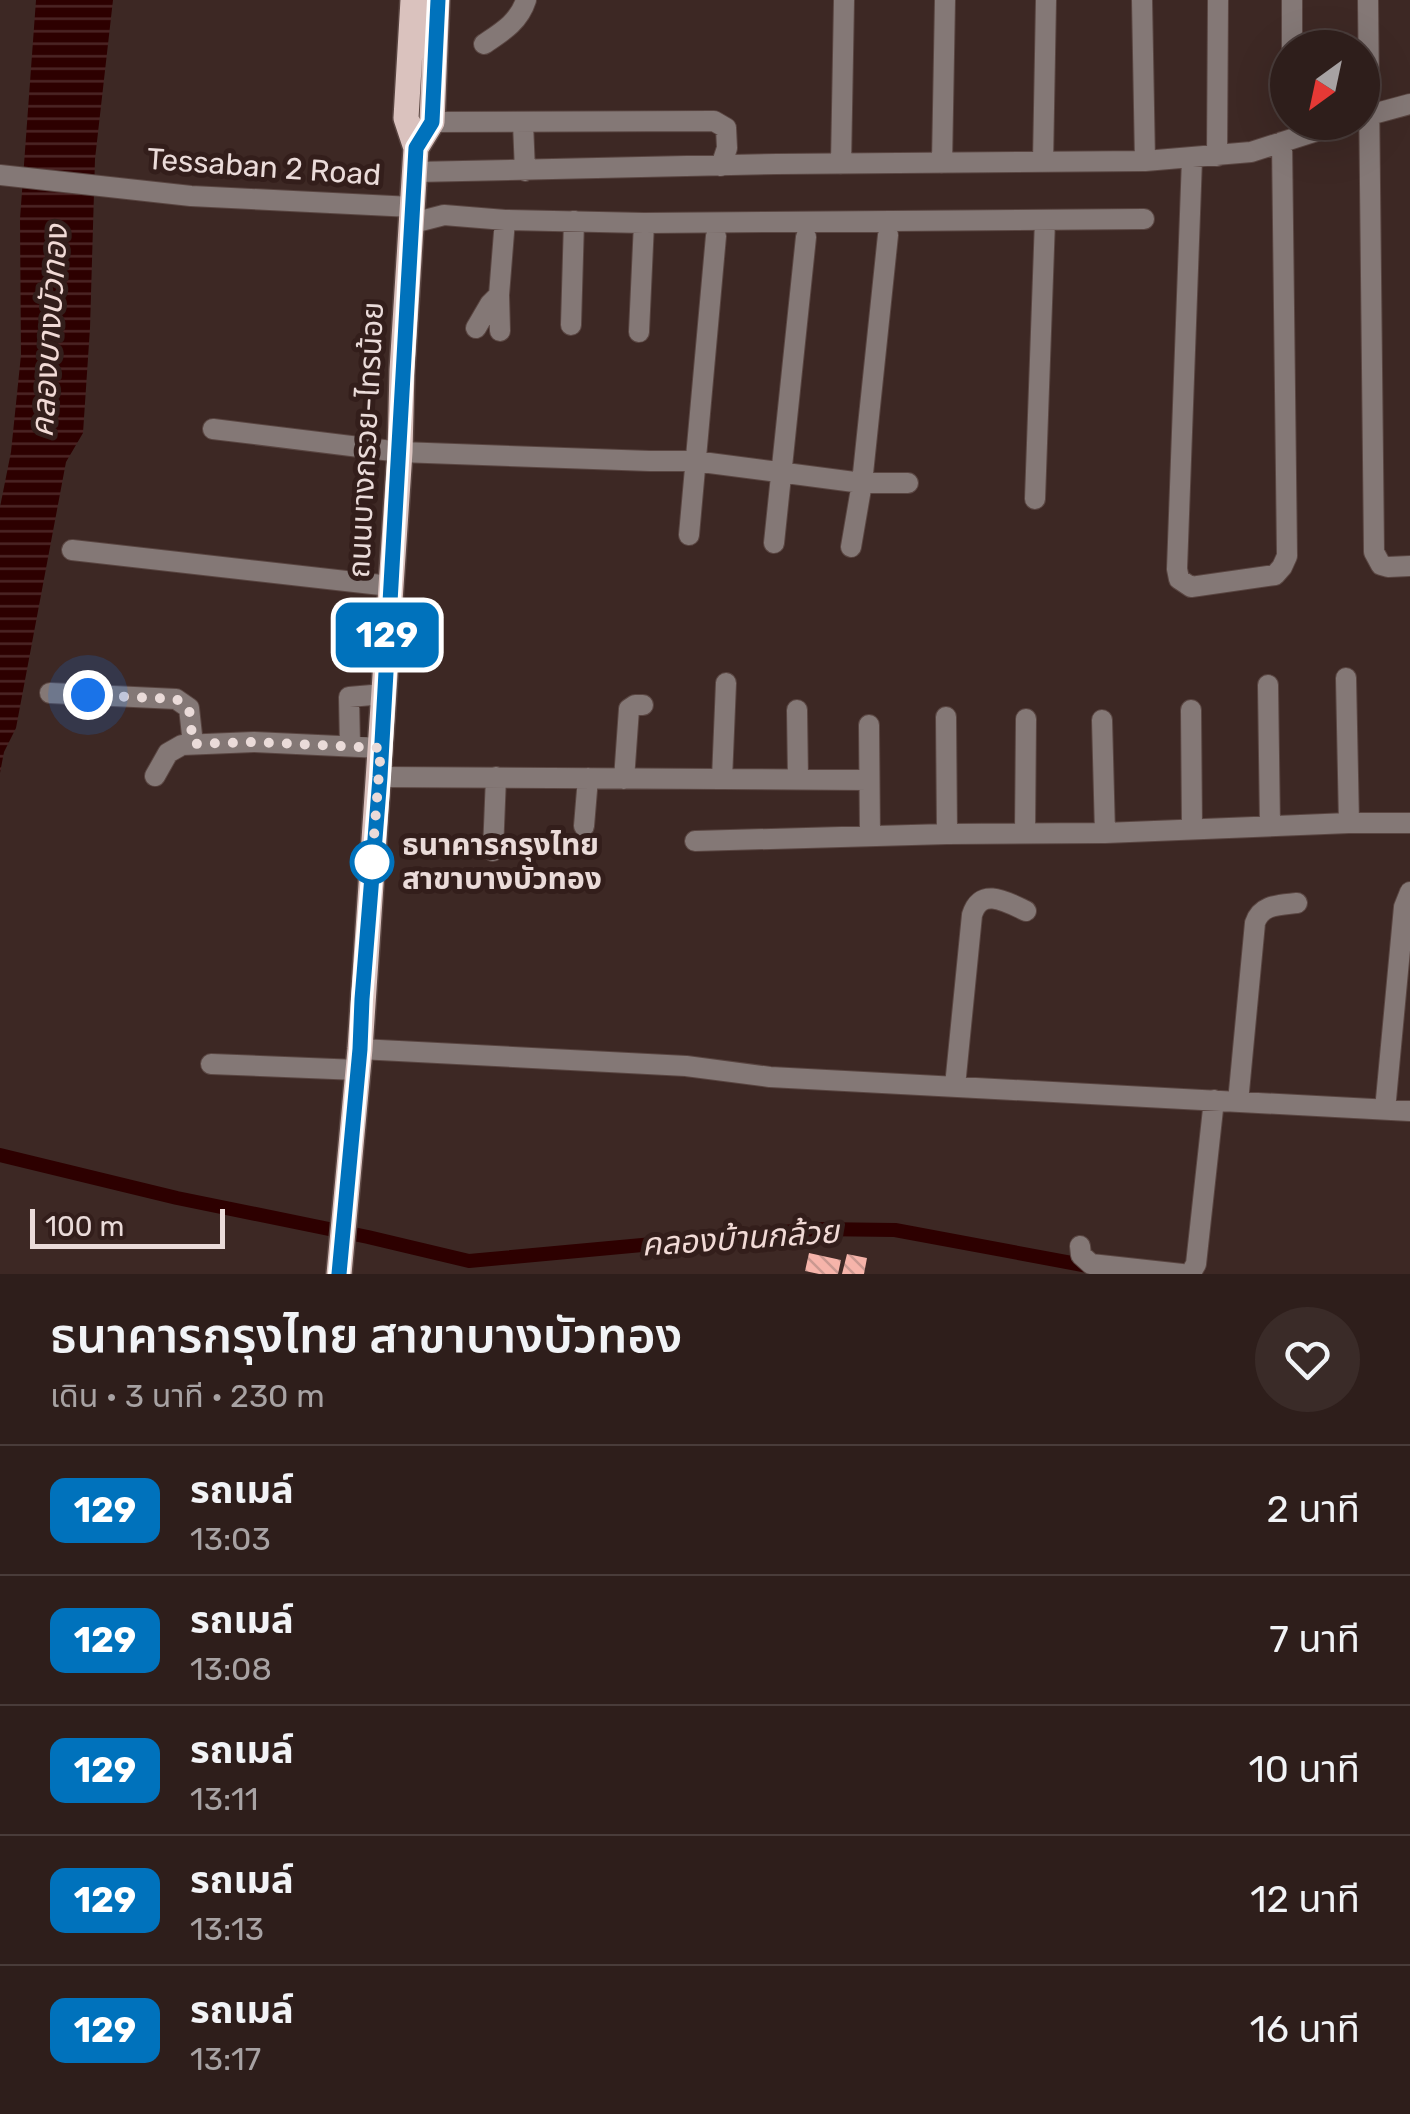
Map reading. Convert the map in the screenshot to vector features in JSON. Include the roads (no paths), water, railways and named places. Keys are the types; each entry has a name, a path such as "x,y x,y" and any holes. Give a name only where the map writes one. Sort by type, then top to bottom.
{"main road":[{"name":"ถนนบางกรวย-ไทรน้อย","path":"341,1251 380,777 400,452 415,160 406,118 413,0"},
{"name":"ถนนบางกรวย-ไทรน้อย","path":"415,160 432,122 438,0"}],"street":[{"path":"484,44 512,26 526,0"},
{"path":"841,164 844,0"},
{"path":"942,163 945,0"},
{"path":"1043,162 1046,0"},
{"path":"1142,0 1145,161"},
{"path":"1218,0 1218,156"},
{"path":"1292,0 1292,30"},
{"path":"1367,30 1368,0"},
{"path":"1380,112 1410,104"},
{"path":"432,122 714,120 726,128 728,148 721,166"},
{"path":"523,123 525,171"},
{"path":"415,160 525,171 1145,161 1251,152 1276,140"},
{"path":"1192,159 1177,569 1179,578 1191,587 1275,574 1287,556 1289,140"},
{"path":"1366,140 1374,552 1381,564 1388,567 1410,566"},
{"name":"Tessaban 2 Road","path":"0,175 190,196 505,220 644,223 1144,219"},
{"path":"500,331 505,220"},
{"path":"1035,500 1045,220"},
{"path":"571,325 574,221"},
{"path":"639,332 644,223"},
{"path":"688,535 716,236"},
{"path":"851,547 862,484 888,236"},
{"path":"774,543 806,237"},
{"path":"476,328 499,296"},
{"path":"213,430 400,452 694,461 862,484 908,482"},
{"path":"72,550 390,586"},
{"path":"1346,678 1349,823"},
{"path":"722,779 726,683"},
{"path":"1268,685 1270,826"},
{"path":"50,693 176,699 189,708 193,744"},
{"path":"350,746 348,697 384,694"},
{"path":"624,778 629,709 643,705"},
{"path":"797,710 798,779"},
{"path":"1191,710 1192,829"},
{"path":"946,717 948,834"},
{"path":"1025,833 1026,719"},
{"path":"1102,720 1105,833"},
{"path":"869,725 870,836"},
{"path":"155,776 168,753 182,745 254,742 381,748"},
{"path":"380,777 870,780"},
{"path":"494,851 496,778"},
{"path":"584,826 588,778"},
{"path":"695,841 1410,823"},
{"path":"1385,1110 1404,907 1410,892"},
{"path":"955,1086 975,905 993,898 1026,910"},
{"path":"1238,1102 1258,914 1270,907 1296,903"},
{"path":"212,1064 359,1060 686,1066 770,1077 1410,1111"},
{"path":"1080,1246 1080,1255 1091,1264 1185,1274 1192,1271 1196,1264 1214,1100"}],"water":[{"name":"คลองบางบัวทอง","path":"36,0 113,0 95,159 83,433 66,462 16,728 4,752 0,773 0,507 11,452 21,355 20,219"}],"waterway":[{"name":"คลองบ้านกล้วย","path":"0,1155 469,1261 816,1229 895,1230 1093,1267"}],"place":[{"name":"ธนาคารกรุงไทย สาขาบางบัวทอง","path":"372,862"}]}
